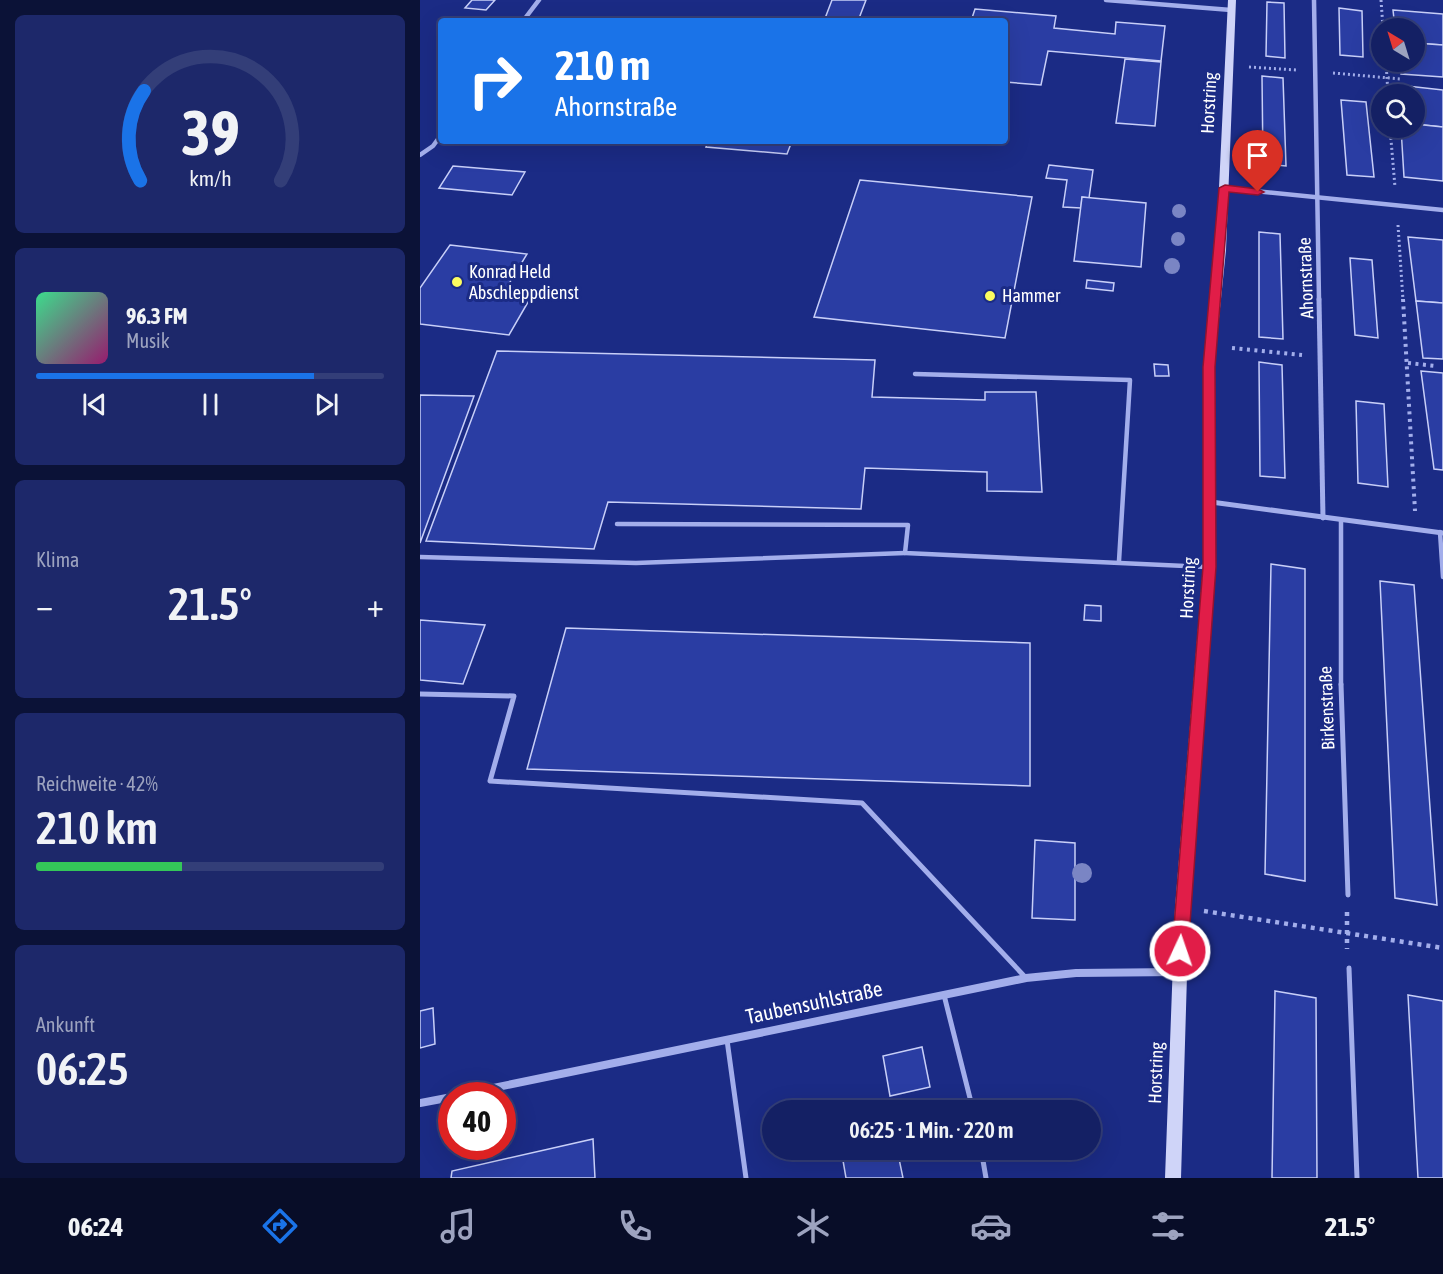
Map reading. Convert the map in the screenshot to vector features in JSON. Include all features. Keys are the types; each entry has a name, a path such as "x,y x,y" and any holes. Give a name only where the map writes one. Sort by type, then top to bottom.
{"street":[{"path":"526,18 539,0"},
{"path":"1106,0 1232,5"},
{"name":"Ahornstraße","path":"1314,0 1316,197 1322,357"},
{"name":"Horstring","path":"1173,1178 1182,908 1209,567 1211,345 1225,188 1232,5"},
{"path":"420,155 433,146 438,139"},
{"path":"1225,188 1443,210"},
{"path":"1322,357 1323,518"},
{"path":"1211,502 1341,521 1441,532"},
{"name":"Taubensuhlstraße","path":"516,1083 1026,978 1076,973 1179,972"},
{"path":"420,1103 438,1100"}],"lane":[{"path":"915,375 1130,380 1119,561"},
{"name":"Birkenstraße","path":"1341,521 1341,681 1348,895"},
{"path":"617,524 908,525 905,553"},
{"path":"1441,532 1443,577"},
{"path":"420,557 636,563 905,553 1119,561 1209,567"},
{"path":"420,694 514,696 489,781 862,803 1026,978"},
{"path":"1349,968 1357,1178"},
{"path":"944,995 970,1100"},
{"path":"726,1040 746,1178"},
{"path":"983,1160 986,1178"}],"path":[{"path":"1382,0 1383,18"},
{"path":"1230,66 1401,79"},
{"path":"1387,72 1387,84"},
{"path":"1391,138 1408,363 1416,530"},
{"path":"1211,345 1322,357"},
{"path":"1408,363 1436,366"},
{"path":"1182,908 1443,948"}],"building":[{"path":"472,0 495,0 486,10 465,8"},
{"path":"832,0 866,0 859,18 825,18"},
{"path":"1267,2 1284,3 1285,58 1266,56"},
{"path":"1339,8 1362,11 1363,57 1340,55"},
{"path":"975,9 1056,16 1054,28 1115,34 1116,22 1165,26 1161,61 1048,51 1041,85 1008,82 1008,18 972,18"},
{"path":"1393,10 1443,14 1443,45 1425,44 1425,18 1394,18"},
{"path":"1425,44 1443,45 1443,77 1401,74 1401,72 1425,72"},
{"path":"1125,59 1161,62 1155,126 1116,123"},
{"path":"1262,76 1283,78 1286,166 1263,164"},
{"path":"1425,88 1443,90 1443,127 1425,125"},
{"path":"1341,100 1366,102 1374,177 1347,175"},
{"path":"1425,125 1443,127 1443,181 1404,177 1402,138 1425,138"},
{"path":"707,144 791,144 787,154 706,147"},
{"path":"1049,165 1093,170 1089,198 1082,197 1081,208 1063,207 1067,180 1046,178"},
{"path":"453,166 525,172 512,195 439,188"},
{"path":"860,180 1032,197 1005,338 814,317"},
{"path":"1082,197 1146,203 1141,267 1074,261"},
{"path":"1259,232 1280,234 1283,339 1259,337"},
{"path":"1408,237 1443,240 1443,303 1416,301"},
{"path":"450,245 527,254 507,287 535,290 509,335 420,324 420,288"},
{"path":"1350,258 1372,260 1378,338 1355,335"},
{"path":"1087,280 1114,283 1113,291 1086,288"},
{"path":"1416,301 1443,303 1443,359 1423,358"},
{"path":"497,351 875,360 872,397 985,400 985,392 1036,392 1042,492 987,491 987,472 865,468 861,509 608,502 594,549 426,541"},
{"path":"1259,362 1282,365 1285,478 1260,476"},
{"path":"1154,364 1168,365 1169,376 1155,376"},
{"path":"1421,371 1443,373 1443,470 1434,469"},
{"path":"420,395 474,396 420,543"},
{"path":"1356,401 1384,404 1388,487 1358,483"},
{"path":"1271,564 1305,569 1305,881 1265,874"},
{"path":"1380,581 1414,585 1437,905 1395,898"},
{"path":"1085,605 1101,606 1101,621 1084,620"},
{"path":"420,620 485,625 463,684 420,680"},
{"path":"566,628 1030,643 1030,786 527,769"},
{"path":"1035,840 1075,843 1075,920 1032,918"},
{"path":"1275,991 1316,998 1317,1178 1272,1178"},
{"path":"1408,995 1443,1001 1443,1178 1418,1178"},
{"path":"433,1008 435,1044 420,1048 420,1011"},
{"path":"922,1047 930,1087 890,1096 883,1056"},
{"path":"593,1139 595,1178 451,1178 452,1171 500,1160 516,1160 516,1156"},
{"path":"843,1160 899,1160 903,1178 846,1178"}],"place":[{"name":"Konrad Held Abschleppdienst","path":"457,282"},
{"name":"Hammer","path":"990,296"}],"route":[{"path":"1180,951 1209,567 1211,502 1209,367 1225,188 1258,192"}]}
